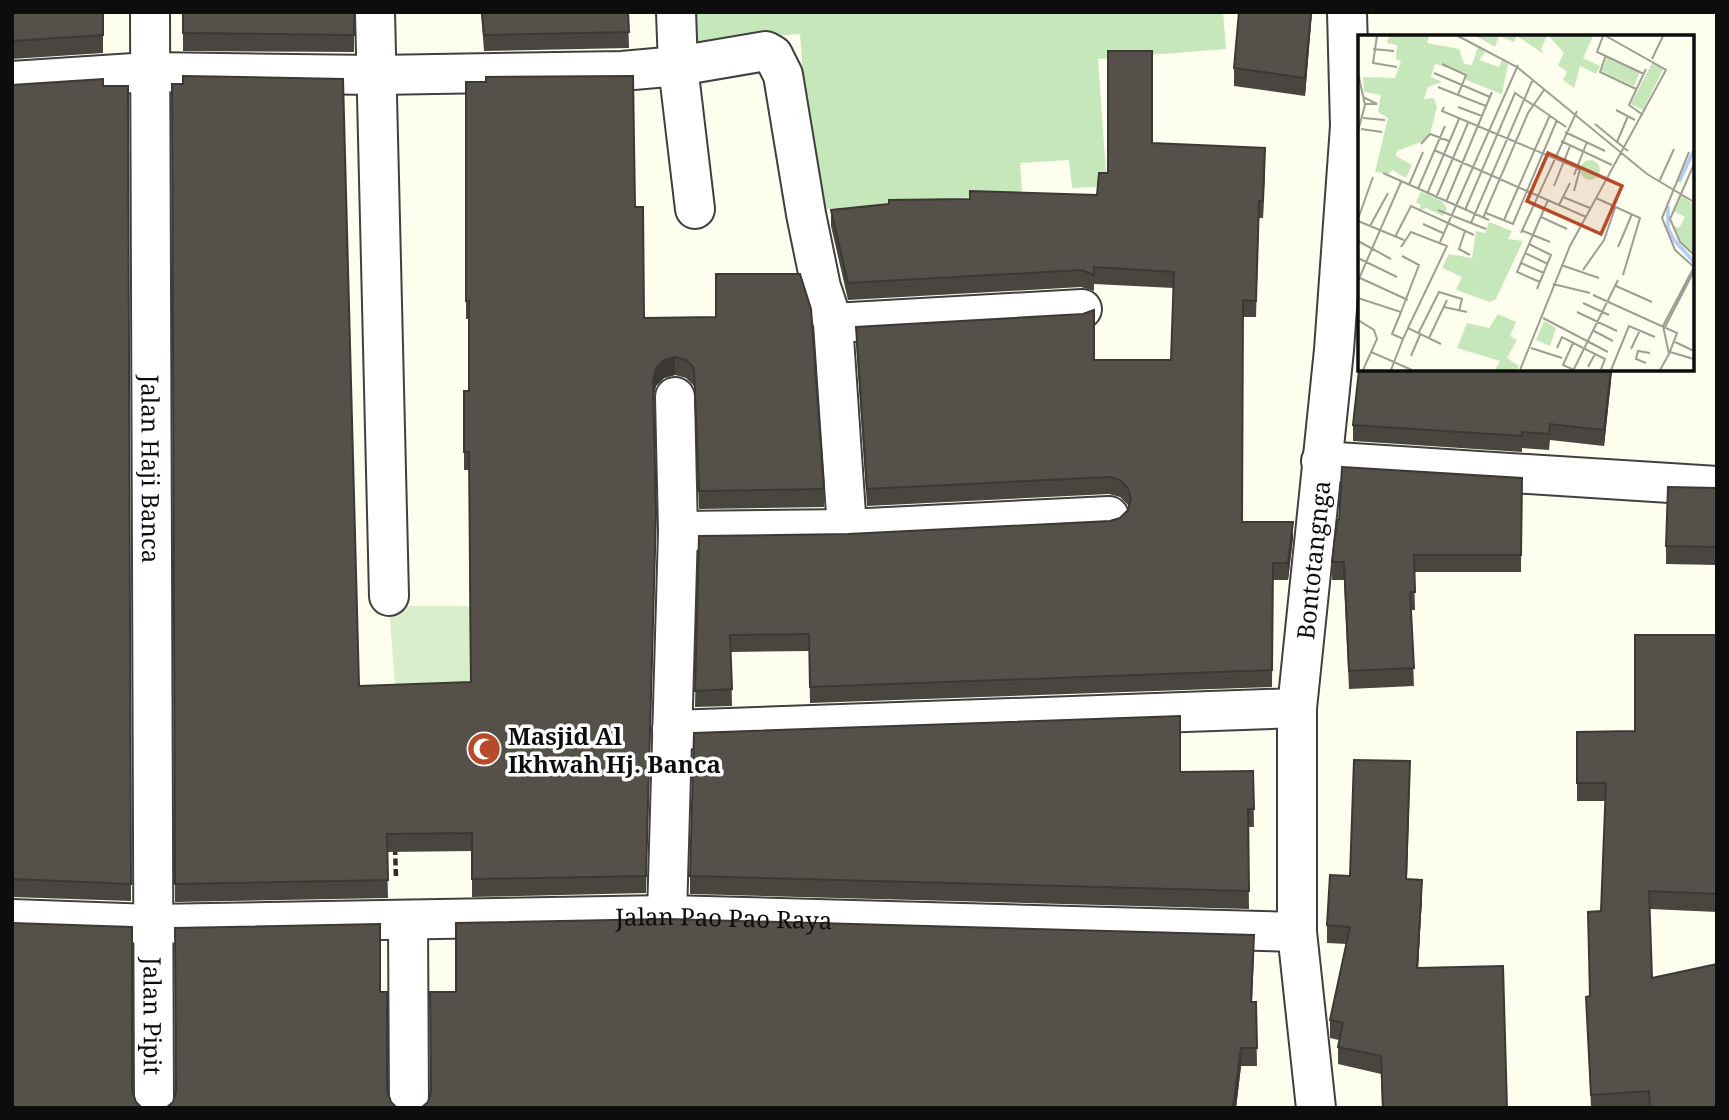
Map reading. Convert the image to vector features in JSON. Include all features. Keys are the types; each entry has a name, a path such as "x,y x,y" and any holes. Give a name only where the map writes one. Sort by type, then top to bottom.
{"street":[{"name":"Jalan Haji Banca","path":"150,12 152,924"},
{"path":"375,12 389,596"},
{"path":"676,12 678,66 695,209"},
{"name":"Bontotangnga","path":"1316,1108 1297,932 1297,709 1334,350 1350,126 1347,12"},
{"path":"12,81 149,72 376,75 622,71 678,66 756,51 773,55 783,75 808,226 821,287 833,323 847,529"},
{"path":"833,323 1082,309"},
{"path":"667,915 678,531 675,397"},
{"path":"1321,461 1717,486"},
{"path":"678,531 847,529 1109,516"},
{"path":"672,730 1297,709"},
{"name":"Jalan Pao Pao Raya","path":"12,919 152,924 667,915 1297,932"},
{"path":"403,920 409,1108"},
{"name":"Jalan Pipit","path":"152,924 154,1108"}],"path":[{"path":"394,838 403,920"}],"green space":[{"path":"685,12 1223,12 1226,49 1098,59 1107,186 1072,188 1069,160 1020,163 1022,193 812,210 800,34 687,42"},
{"path":"389,606 475,606 478,696 396,699"}],"building":[{"path":"12,12 103,12 103,35 12,41"},
{"path":"183,12 354,12 354,35 183,33"},
{"path":"482,12 628,12 629,32 484,35"},
{"path":"1239,12 1311,12 1305,78 1234,68"},
{"path":"1108,51 1152,51 1152,143 1265,148 1263,201 1259,201 1256,301 1243,300 1242,522 1293,522 1288,563 1273,563 1272,670 810,687 809,634 730,635 732,689 695,691 699,536 848,534 1110,521 1120,518 1128,510 1131,499 1128,488 1120,480 1109,477 867,489 856,327 1083,314 1094,310 1094,360 1171,360 1174,272 1094,267 1094,275 1081,270 848,283 831,210 889,204 889,200 970,199 970,191 1097,195 1099,173 1108,173"},
{"path":"183,76 343,79 359,686 471,682 469,452 464,452 464,391 469,391 469,301 466,301 466,82 486,82 486,77 633,76 635,207 643,207 644,318 716,317 716,274 800,274 811,309 824,489 699,491 694,368 686,360 675,357 664,360 656,368 653,380 656,513 646,876 472,879 472,833 387,834 388,880 175,884 172,84 183,84"},
{"path":"103,79 103,86 128,86 131,884 12,879 12,85"},
{"path":"1359,371 1611,371 1604,430 1550,424 1549,434 1522,432 1522,436 1353,425"},
{"path":"1342,467 1522,478 1521,555 1414,555 1415,592 1410,592 1414,668 1349,671 1344,562 1332,562 1339,520"},
{"path":"1668,487 1717,488 1717,547 1666,546"},
{"path":"1635,635 1717,635 1717,894 1649,891 1652,978 1717,964 1717,1108 1650,1108 1649,1091 1591,1095 1586,997 1590,996 1588,912 1601,911 1606,783 1577,783 1577,732 1635,731"},
{"path":"1180,716 1180,772 1253,771 1254,809 1248,809 1249,891 690,876 694,733"},
{"path":"1354,760 1410,761 1406,879 1422,880 1417,968 1503,966 1507,1108 1383,1108 1381,1056 1338,1047 1343,1023 1330,1020 1350,927 1327,925 1330,875 1350,876"},
{"path":"667,919 1254,935 1251,1002 1256,1002 1257,1048 1241,1048 1233,1108 421,1108 428,1102 431,1091 430,992 456,992 456,923"},
{"path":"12,923 132,927 132,1090 136,1102 142,1108 12,1108"},
{"path":"380,924 380,992 387,992 387,1090 391,1102 397,1108 166,1108 173,1102 176,1091 175,928"}],"place":[{"name":"Masjid Al Ikhwah Hj. Banca","path":"484,749"}]}
